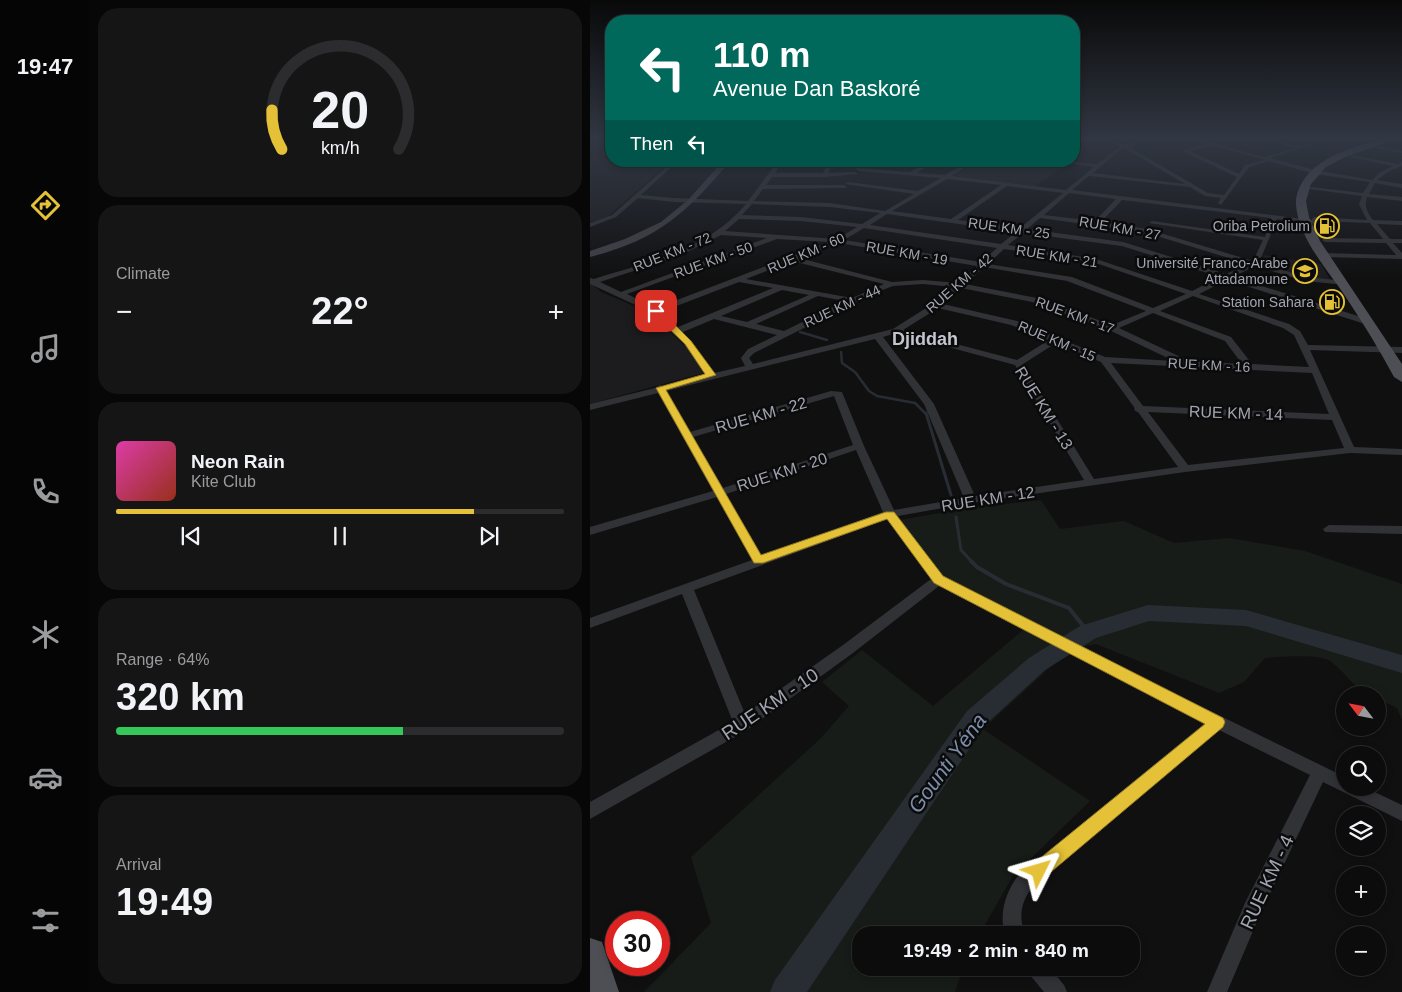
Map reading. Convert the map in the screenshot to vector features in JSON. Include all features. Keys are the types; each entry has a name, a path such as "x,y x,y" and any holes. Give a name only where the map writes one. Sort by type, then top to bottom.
{"main road":[{"path":"590,254 642,236 664,224 705,184"},
{"path":"1307,184 1301,196 1312,221 1343,283 1361,301 1368,322 1402,377"},
{"path":"1314,184 1310,201 1312,221 1325,240 1329,255 1361,301 1401,351"},
{"path":"590,954 602,992"}],"street":[{"path":"590,225 614,216 651,184"},
{"name":"RUE KM - 72","path":"591,281 678,252 720,233 738,217 764,184"},
{"name":"RUE KM - 60","path":"656,311 741,280 838,241 936,184"},
{"path":"954,220 1006,184"},
{"path":"1008,184 1275,218 1312,221 1402,223"},
{"name":"RUE KM - 42","path":"590,406 896,331 937,305 980,265 1077,184"},
{"path":"1170,184 1192,187"},
{"path":"1188,184 1207,195 1225,197"},
{"path":"1216,210 1234,184"},
{"path":"1371,184 1362,206 1402,257"},
{"path":"1389,184 1402,186"},
{"path":"762,187 847,186 921,193"},
{"path":"840,193 847,186"},
{"path":"1312,189 1402,199"},
{"path":"1199,208 1207,195"},
{"name":"RUE KM - 25","path":"638,196 688,203 752,201 833,202 1128,245 1368,322"},
{"path":"1097,223 1120,198"},
{"path":"688,203 719,207"},
{"path":"1162,210 1167,204"},
{"name":"RUE KM - 27","path":"1040,216 1145,230 1308,279 1343,283"},
{"path":"1145,230 1157,216"},
{"name":"RUE KM - 21","path":"738,217 801,219 864,226 1097,261 1294,330 1305,347 1350,450"},
{"path":"1112,328 1192,294 1255,263 1275,218"},
{"path":"1152,223 1267,239"},
{"name":"RUE KM - 19","path":"720,233 838,241 1069,279 1228,339 1249,367"},
{"name":"RUE KM - 50","path":"618,295 780,236"},
{"path":"1325,240 1402,242"},
{"path":"1329,255 1402,257"},
{"path":"793,259 892,284"},
{"path":"741,280 852,300"},
{"path":"591,281 656,311 700,357 711,375"},
{"name":"RUE KM - 44","path":"750,366 745,358 750,351 852,300 892,284 923,282 958,285"},
{"name":"RUE KM - 17","path":"958,285 1027,298 1112,328 1186,363"},
{"path":"676,330 782,287"},
{"path":"748,325 816,294"},
{"name":"RUE KM - 15","path":"937,305 1014,323 1104,360 1138,409 1184,469"},
{"path":"713,316 784,334"},
{"name":"RUE KM - 13","path":"896,331 1018,363 1091,483"},
{"path":"877,335 929,404 971,500"},
{"path":"1018,363 1056,340"},
{"path":"1305,347 1401,351"},
{"name":"RUE KM - 16","path":"1104,360 1314,370"},
{"path":"660,388 758,560"},
{"name":"RUE KM - 22","path":"687,436 834,393 839,394 859,446"},
{"name":"RUE KM - 14","path":"1138,409 1335,417"},
{"path":"859,446 890,514 938,580 1336,780"},
{"name":"RUE KM - 20","path":"590,531 719,492 859,446"},
{"name":"RUE KM - 12","path":"590,623 758,560 890,514 971,500 1184,469 1350,450 1402,452"},
{"path":"1329,529 1402,530"},
{"name":"RUE KM - 10","path":"590,811 742,725 848,649 938,580"},
{"path":"686,587 742,725"},
{"path":"1011,926 1012,906 1016,893 1024,883 1217,722"},
{"name":"RUE KM - 4","path":"1217,992 1252,910 1319,772"},
{"path":"1367,796 1402,813"},
{"path":"1044,976 1057,992"}],"shaded area":[{"path":"590,184 644,184 607,217 590,222"},
{"name":"Université Franco-Arabe Attadamoune","path":"1264,255 1321,264 1331,281 1308,279 1260,264"},
{"path":"590,282 601,292 663,318 672,334 693,354 703,373 590,404"},
{"path":"1041,500 1060,529 1124,521 1174,543 1229,538 1305,551 1402,584 1402,720 1397,708 1386,703 1386,686 1356,686 1334,664 1323,658 1297,656 1265,658 1244,682 1219,693 1096,644 1070,649 983,729 1090,801 1013,876 984,926 852,926 852,976 960,976 955,992 644,992 660,976 670,976 670,965 711,923 691,857 820,739 849,706 822,682 862,650 933,706 1023,630 945,586 900,520 968,508"}],"waterway":[{"path":"800,332 827,340"},
{"path":"841,352 842,363 855,372 869,391 877,396 915,403 926,414"},
{"path":"926,413 951,495"},
{"path":"956,517 961,550 972,562"},
{"path":"972,562 1006,584 1069,608 1088,632"},
{"name":"Gounti Yéna","path":"787,992 976,718 1037,664 1088,632 1148,613 1246,618 1402,664"}],"place":[{"name":"Oriba Petrolium","path":"1327,226"},
{"name":"Université Franco-Arabe Attadamoune","path":"1305,271"},
{"name":"Station Sahara","path":"1332,302"}],"district":[{"name":"Djiddah","path":"925,339"}],"route":[{"path":"656,311 688,343 700,357 711,375 660,388 758,560 890,514 938,580 1082,655 1217,722 1039,871"}]}
